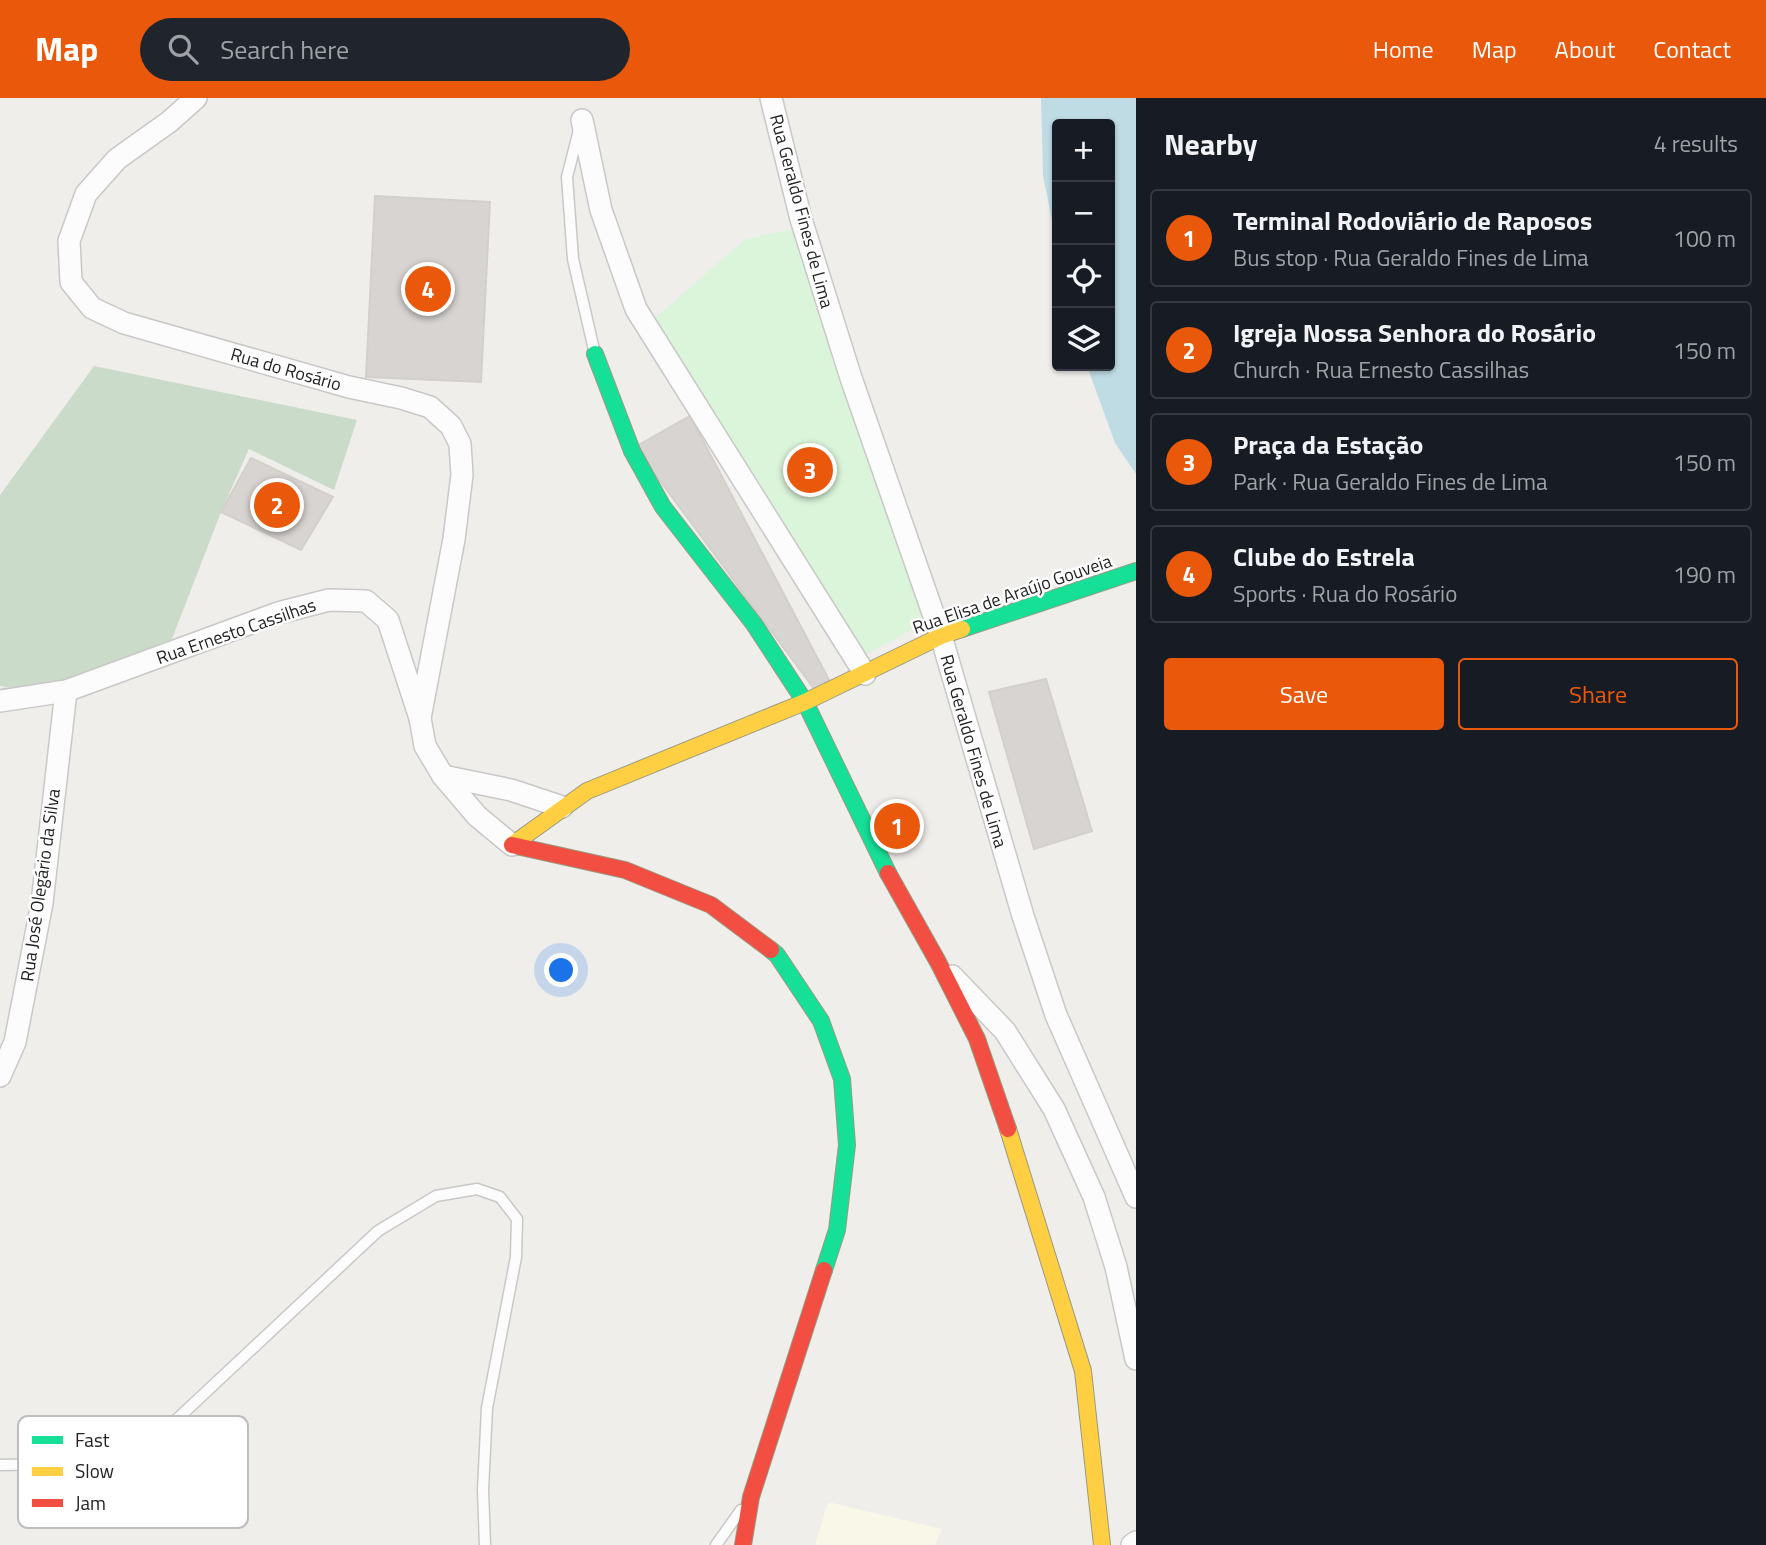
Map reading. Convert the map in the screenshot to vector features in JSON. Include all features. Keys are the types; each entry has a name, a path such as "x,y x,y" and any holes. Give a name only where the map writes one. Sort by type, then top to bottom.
{"main road":[{"path":"595,354 632,451 663,507 754,624 805,702 892,880 938,962 981,1051 1024,1176 1083,1371 1102,1545"},
{"name":"Rua Elisa de Araújo Gouveia","path":"865,674 941,636 1136,571"},
{"path":"512,845 587,791 805,702 865,674"},
{"path":"512,845 625,870 711,905 777,955 821,1021 842,1079 847,1145 838,1230 751,1497 743,1545"}],"street":[{"name":"Rua do Rosário","path":"196,98 169,122 117,159 86,194 69,241 71,282 92,307 124,323 349,387 421,404 430,407 451,426 460,444 462,475 454,540 420,718"},
{"name":"Rua Geraldo Fines de Lima","path":"771,98 800,219 851,378 941,636 1019,904 1056,1015 1136,1197"},
{"path":"582,120 601,210 636,309 865,674"},
{"name":"Rua Ernesto Cassilhas","path":"0,701 66,691 278,613 329,600 366,601 387,620 420,718 425,746 443,776 477,816 512,845"},
{"name":"Rua José Olegário da Silva","path":"0,1076 15,1042 42,903 66,691"},
{"path":"443,776 511,790 562,807"},
{"path":"938,962 1005,1031 1054,1109 1094,1197 1116,1267 1136,1359"}],"lane":[{"path":"582,120 567,177 573,259 595,354"},
{"path":"180,1416 378,1231 436,1196 477,1189 500,1197 517,1219 516,1257 486,1408 483,1490 485,1545"},
{"path":"0,1465 18,1465"},
{"path":"716,1545 751,1497"}],"shaded area":[{"path":"828,1502 942,1529 935,1545 815,1545"}],"green space":[{"path":"791,229 930,620 855,660 654,319 744,240"},
{"path":"94,366 357,420 334,490 249,449 221,512 172,639 39,692 0,686 0,495"}],"water":[{"path":"1041,98 1136,98 1136,474 1115,443 1089,371 1115,371 1115,119 1052,119 1052,220 1043,176"}],"building":[{"path":"375,196 490,202 481,382 366,377"},
{"path":"690,416 829,680 815,690 635,447"},
{"path":"251,458 333,497 301,550 221,512"},
{"path":"1046,679 1092,831 1034,849 989,692"}],"traffic: fast":[{"path":"595,354 632,451 663,507 754,624 805,702 888,873"},
{"path":"962,629 1136,571"},
{"path":"771,950 821,1021 842,1079 847,1145 837,1230 824,1270"}],"traffic: slow":[{"path":"512,845 587,791 805,702 941,636 962,629"},
{"path":"1008,1129 1083,1371 1102,1545"}],"traffic: jam":[{"path":"512,845 625,870 711,905 771,950"},
{"path":"888,873 977,1039 1008,1129"},
{"path":"743,1545 751,1497 824,1270"}],"place":[{"name":"Clube do Estrela","path":"428,289"},
{"name":"Praça da Estação","path":"810,470"},
{"name":"Igreja Nossa Senhora do Rosário","path":"277,505"},
{"name":"Terminal Rodoviário de Raposos","path":"897,826"}]}
